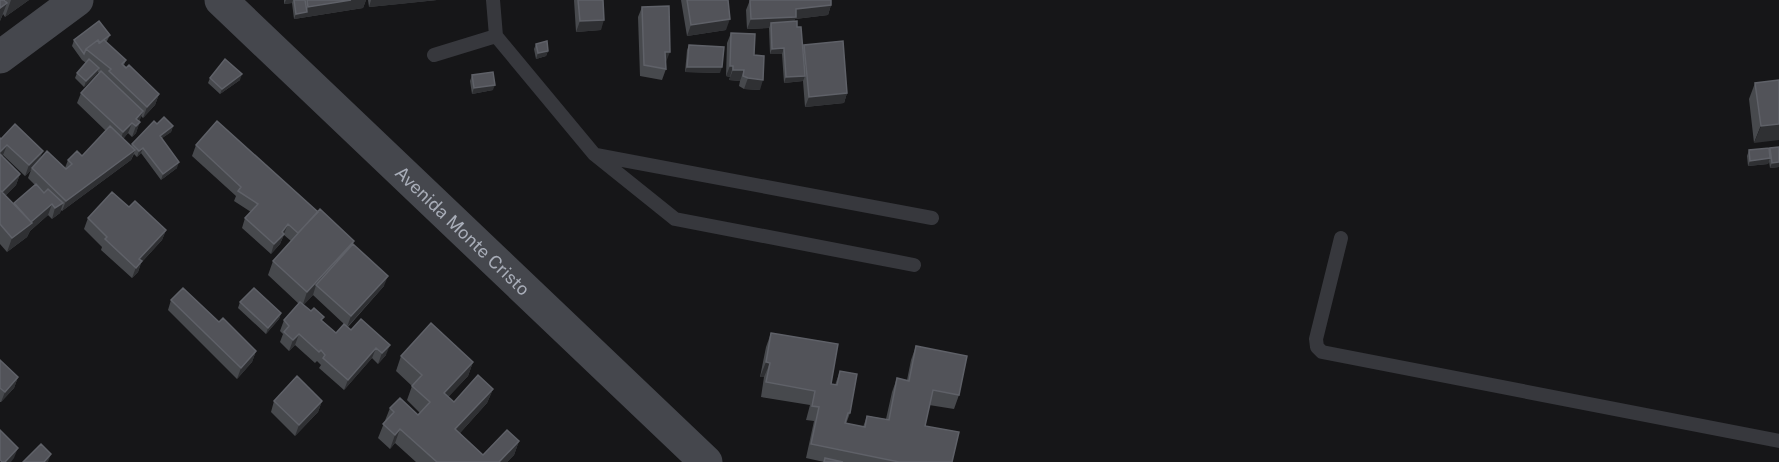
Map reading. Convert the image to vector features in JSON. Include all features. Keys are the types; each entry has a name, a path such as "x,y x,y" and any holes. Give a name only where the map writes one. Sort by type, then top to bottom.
{"main road":[{"path":"0,57 77,0"},
{"name":"Avenida Monte Cristo","path":"221,0 706,462"}],"lane":[{"path":"493,0 496,36 594,154 675,219 914,265"},
{"path":"434,55 496,36"},
{"path":"594,154 932,218"},
{"path":"1341,238 1316,339 1317,347 1322,352 1779,441"}],"building":[{"path":"0,0 7,3 0,8"},
{"path":"294,0 305,0 307,12 296,14"},
{"path":"307,0 351,0 308,7"},
{"path":"578,0 603,0 604,20 580,21"},
{"path":"687,0 728,0 730,19 691,25"},
{"path":"750,0 831,0 831,5 796,9 796,17 751,19"},
{"path":"669,6 670,52 665,52 666,69 644,65 642,7"},
{"path":"99,21 110,35 99,43 98,40 86,49 84,54 74,40"},
{"path":"797,21 797,27 801,27 805,76 786,77 784,48 772,49 771,23"},
{"path":"731,33 755,34 754,55 764,56 763,80 743,76 744,70 733,70 733,66 730,66"},
{"path":"98,40 100,43 104,40 126,60 122,64 126,68 129,65 159,94 147,107 109,71 111,69 86,49"},
{"path":"547,41 548,51 538,53 536,44"},
{"path":"843,41 847,93 809,97 804,45"},
{"path":"689,45 724,47 722,67 687,67"},
{"path":"89,59 99,68 86,81 77,73"},
{"path":"225,59 242,74 222,89 210,78"},
{"path":"101,71 143,111 136,119 140,122 136,126 132,123 123,132 81,93"},
{"path":"493,72 495,85 474,88 472,75"},
{"path":"1779,80 1779,124 1761,126 1755,83"},
{"path":"164,117 173,126 160,136 179,162 163,174 143,148 139,151 132,144 154,121 157,124"},
{"path":"217,121 318,212 298,233 288,224 282,232 284,234 274,244 245,218 258,204 238,191 241,187 196,145"},
{"path":"15,124 43,151 29,165 7,145 0,152 0,138"},
{"path":"110,126 135,150 66,201 32,168 47,151 66,169 72,164 68,160 77,151 82,156"},
{"path":"1779,147 1779,162 1772,163 1770,148"},
{"path":"1769,148 1770,158 1750,161 1749,150"},
{"path":"0,154 20,174 2,192 0,190"},
{"path":"36,184 44,193 48,189 63,203 55,208 52,204 31,222 14,203"},
{"path":"0,190 32,223 12,238 0,224"},
{"path":"112,192 129,207 135,201 166,230 139,259 142,261 136,268 105,239 107,237 88,218"},
{"path":"320,209 354,241 307,292 273,261"},
{"path":"353,244 388,276 351,316 316,285"},
{"path":"183,288 219,322 223,318 256,351 241,368 171,300"},
{"path":"254,288 281,313 268,328 240,302"},
{"path":"300,302 311,311 314,308 324,317 321,320 336,333 344,324 351,330 361,319 390,345 382,353 376,348 348,380 323,358 325,355 321,350 319,352 299,334 293,340 284,332 289,326 284,320"},
{"path":"431,323 473,362 444,393 454,402 478,375 493,389 455,429 483,455 507,430 519,441 499,462 437,462 400,429 395,435 383,424 394,412 390,408 400,398 418,415 430,402 412,386 422,375 401,356"},
{"path":"771,333 838,344 831,384 837,385 840,371 857,374 850,413 845,423 865,427 867,416 889,420 897,378 909,381 916,346 967,356 959,395 933,390 925,426 959,432 952,462 899,462 811,444 819,407 812,406 815,391 766,382 770,363 766,362"},
{"path":"0,360 18,377 5,392 0,388"},
{"path":"297,376 322,401 299,425 274,401"},
{"path":"0,430 18,448 5,462 0,460"},
{"path":"41,444 51,454 44,462 23,462"},
{"path":"825,458 843,462 824,462"}]}
